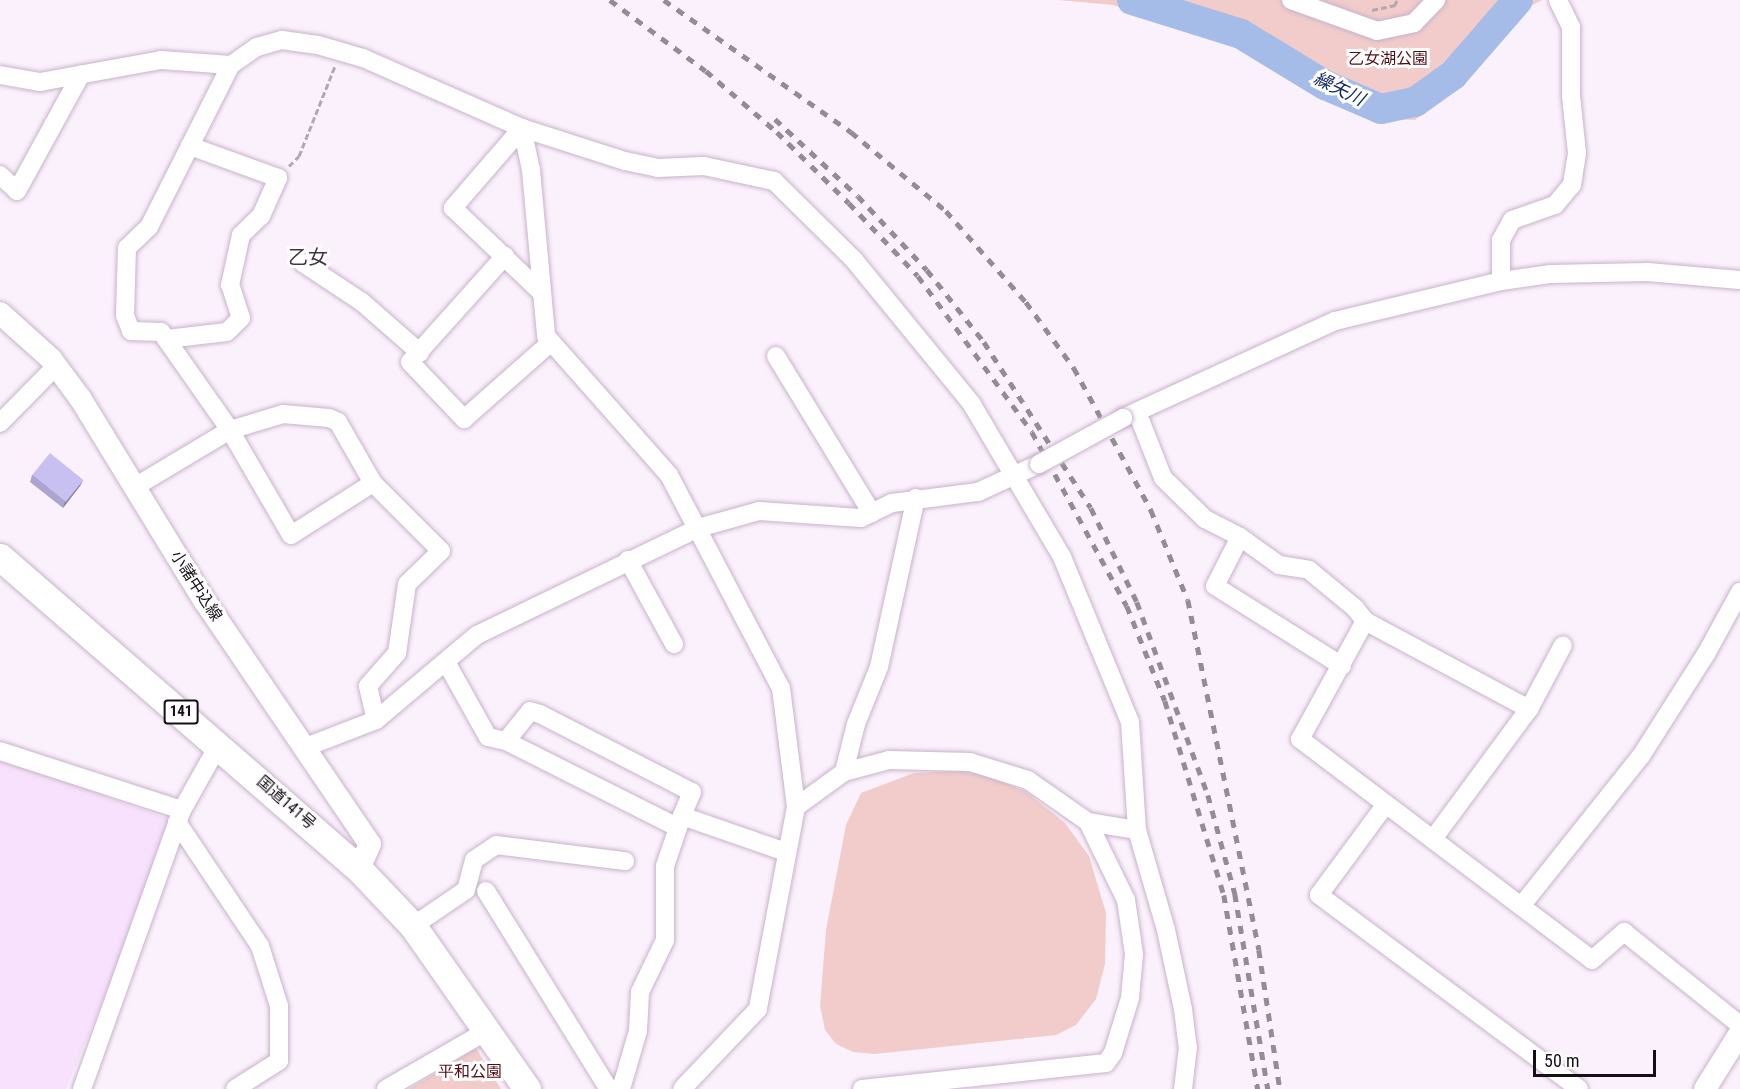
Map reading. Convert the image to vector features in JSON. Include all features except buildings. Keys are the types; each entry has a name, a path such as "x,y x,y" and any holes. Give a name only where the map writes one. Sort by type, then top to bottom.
{"highway":[{"name":"国道141号","path":"0,557 219,744 359,869 413,926 527,1089"}],"main road":[{"name":"小諸中込線","path":"0,313 56,366 80,398 133,488 210,610 306,747 370,844 359,869"},
{"path":"1705,1089 1738,1039"}],"street":[{"path":"1291,0 1377,31 1414,23 1436,0"},
{"path":"1501,281 1501,240 1512,220 1555,205 1572,185 1577,153 1570,96 1571,27 1558,0"},
{"path":"373,483 291,534 230,430 167,339 161,332 131,331 125,315 127,248 150,227 231,65 257,47 282,40 341,51 475,104 522,128 625,161 658,168 704,166 774,181 854,260 971,403 1062,557 1130,722 1137,830 1166,930 1183,1009 1188,1047 1183,1089"},
{"path":"0,75 40,82 161,60 231,65"},
{"path":"0,175 17,192 81,74"},
{"path":"522,128 453,208 542,292"},
{"path":"522,128 531,170 546,336 669,475 781,688 796,807 758,1009 682,1089"},
{"path":"167,339 227,332 241,318 230,285 241,235 261,216 278,178 190,146"},
{"path":"506,256 410,362 464,419 551,342"},
{"path":"303,263 362,302 420,353"},
{"path":"306,747 376,720 477,635 698,528 759,511 861,518 916,498 948,498 1014,478 1130,415 1335,321 1501,281 1550,274 1648,272 1740,280"},
{"path":"776,356 872,513"},
{"path":"0,423 56,366"},
{"path":"133,488 230,430 283,414 330,418 338,422 373,483 441,551 407,584 397,653 368,686 376,720"},
{"path":"1130,415 1163,478 1205,519 1240,537 1279,565 1309,570 1355,608 1365,621 1529,708"},
{"path":"844,772 856,724 879,667 916,498"},
{"path":"1240,537 1215,586 1342,666"},
{"path":"628,560 674,644"},
{"path":"1522,905 1641,756 1706,654 1740,592"},
{"path":"1365,621 1330,689 1300,739 1592,960 1624,932 1738,1039"},
{"path":"1433,839 1529,708 1563,645"},
{"path":"446,662 488,737 506,741 679,822 786,852"},
{"path":"506,741 530,711 692,792 679,822 665,866 665,940 640,992 638,1030 621,1089"},
{"path":"82,1089 179,816 219,744"},
{"path":"0,751 179,816 260,946 279,1006 279,1061 235,1089"},
{"path":"796,807 844,772 890,760 970,762 1028,780 1088,822 1137,830"},
{"path":"1386,804 1319,895 1579,1089"},
{"path":"862,1089 1106,1063 1113,1053 1130,998 1134,954 1126,900 1088,822"},
{"path":"413,926 466,890 474,860 496,845 625,861"},
{"path":"486,891 609,1089"},
{"path":"386,1089 488,1031"}],"path":[{"path":"1367,11 1395,5 1397,0"},
{"path":"278,178 299,156 341,51"}],"shaded area":[{"path":"0,758 177,822 66,1089 0,1089"}],"green space":[{"name":"乙女湖公園","path":"1058,0 1542,0 1527,8 1457,86 1415,120 1372,118 1227,40 1113,5"},
{"path":"960,771 982,774 1025,791 1065,823 1089,856 1106,913 1105,964 1096,999 1076,1025 1056,1035 875,1054 853,1052 836,1044 825,1030 820,1006 826,930 846,825 861,793 914,773"},
{"name":"平和公園","path":"476,1048 501,1089 409,1089"}],"waterway":[{"name":"繰矢川","path":"1132,0 1241,34 1325,85 1381,109 1415,102 1453,75 1518,0"}],"railway":[{"path":"610,0 706,71 777,132 849,203 918,276 1032,432 1127,606 1165,701 1224,895 1258,1089"},
{"path":"664,0 851,132 946,211 1026,302 1074,368 1151,510 1188,600 1259,950 1280,1089"},
{"path":"775,119 858,196 927,270 984,342 1091,508 1137,602 1208,795 1235,894 1268,1089"}],"district":[{"name":"乙女","path":"308,257"}]}
